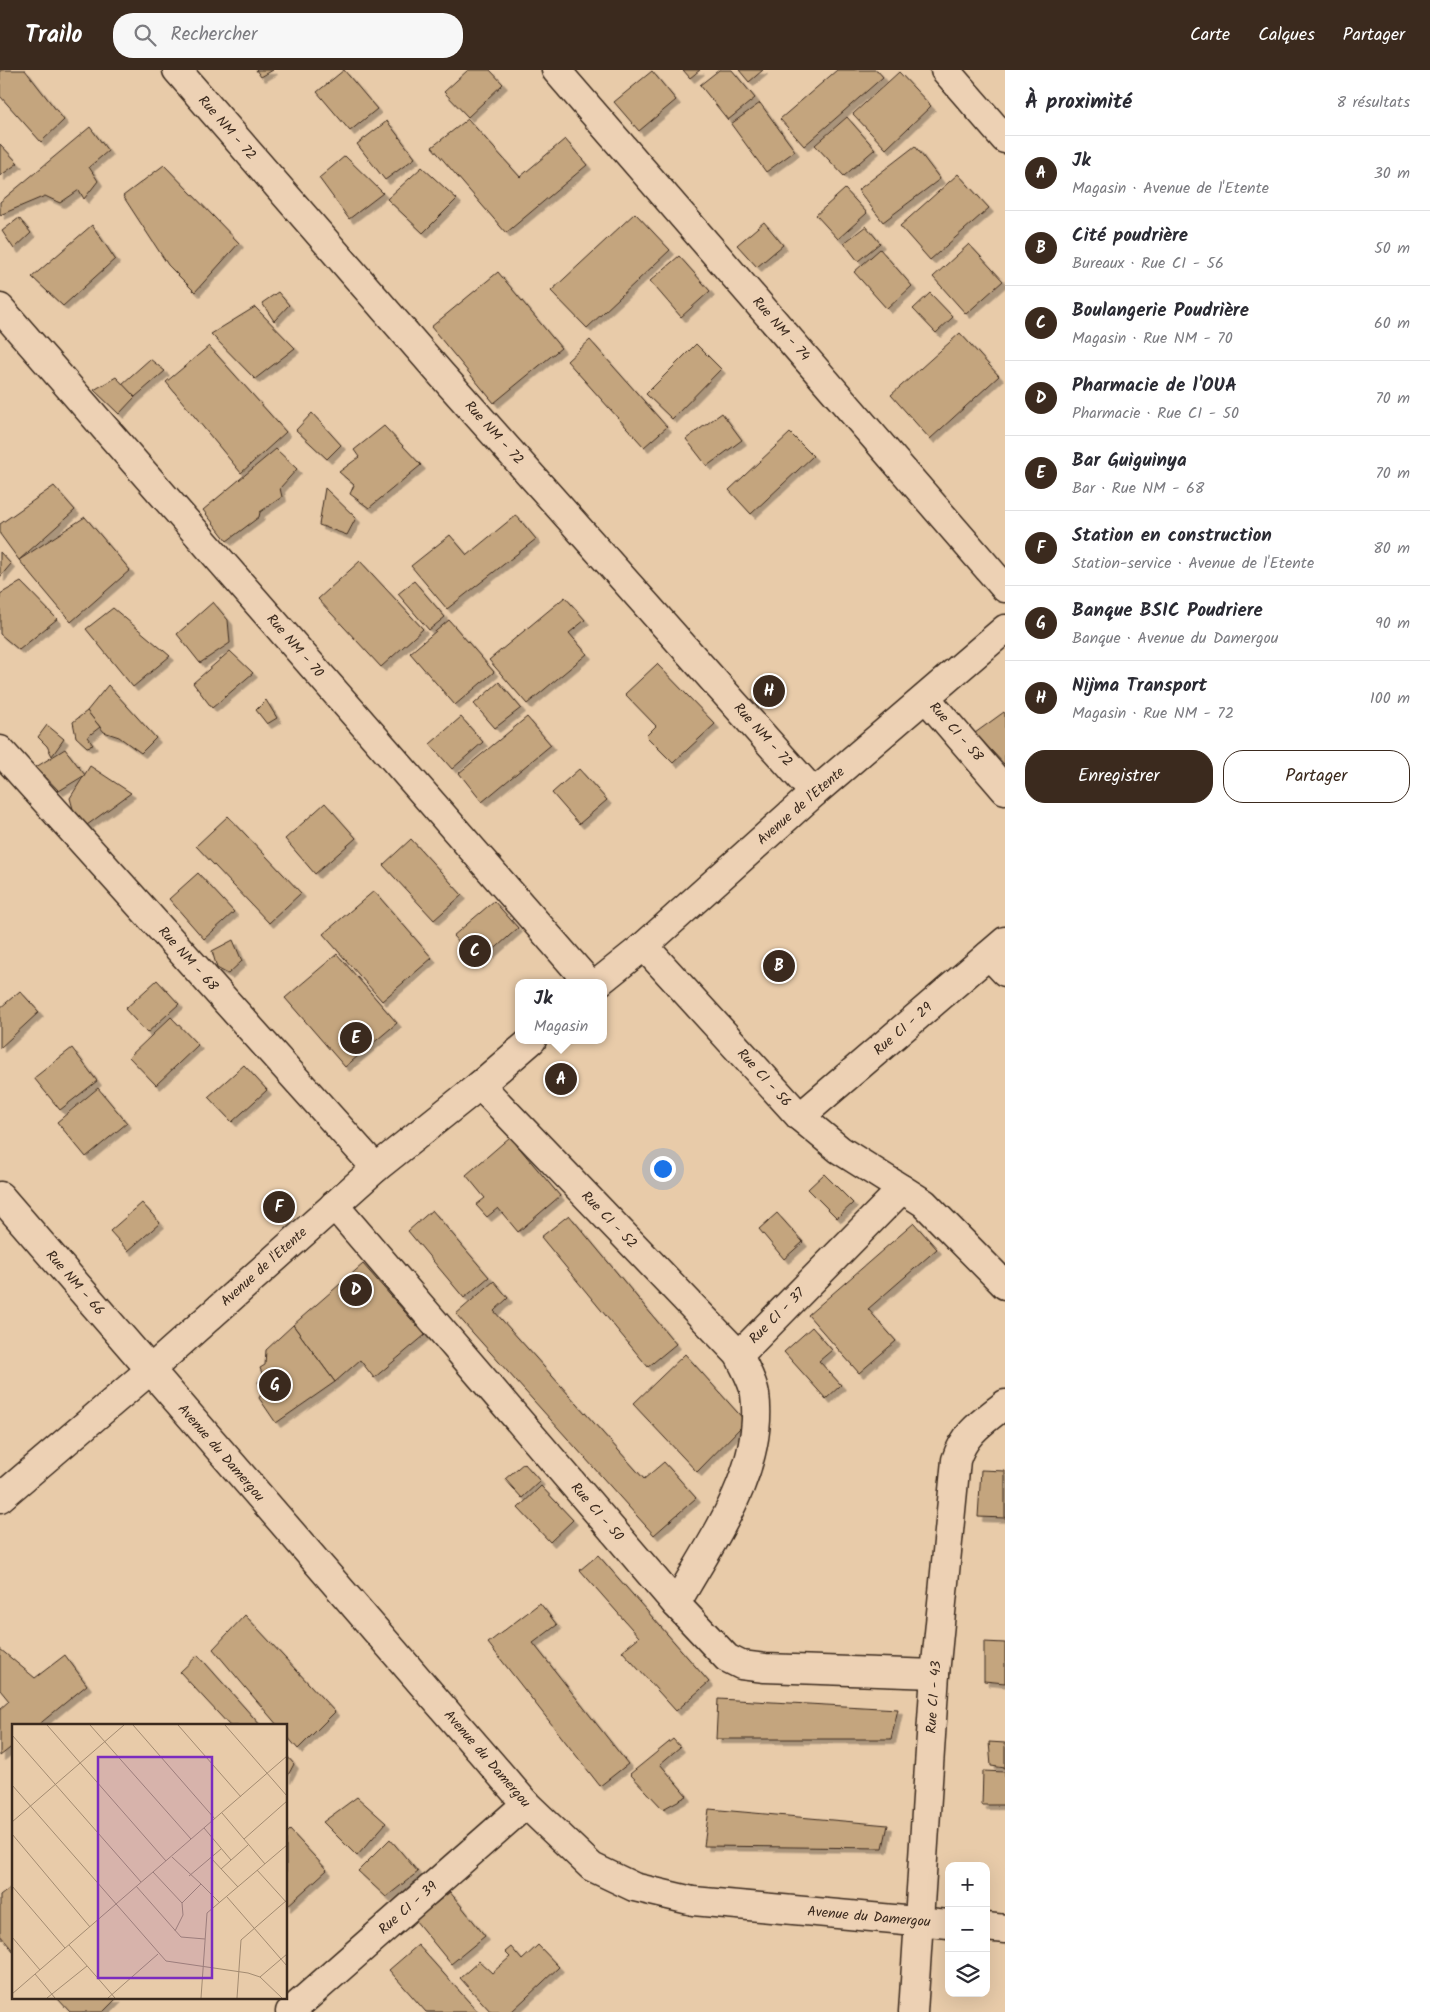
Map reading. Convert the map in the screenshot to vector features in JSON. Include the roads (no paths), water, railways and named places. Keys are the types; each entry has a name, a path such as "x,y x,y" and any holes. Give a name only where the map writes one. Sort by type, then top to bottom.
{"street":[{"name":"Rue NM - 72","path":"177,70 440,373 814,793"},
{"name":"Rue NM - 74","path":"556,70 1005,588"},
{"path":"945,70 1005,139"},
{"name":"Rue NM - 70","path":"0,308 586,979"},
{"name":"Avenue de l'Etente","path":"603,979 644,946 814,793 1005,629"},
{"name":"Rue CI - 58","path":"926,698 1005,790"},
{"name":"Rue NM - 68","path":"0,750 376,1168"},
{"name":"Rue CI - 56","path":"644,946 800,1117 840,1150 913,1196 1005,1285"},
{"name":"Rue CI - 29","path":"800,1117 1000,956"},
{"name":"Avenue de l'Etente","path":"0,1498 149,1370 376,1168 480,1085 527,1044"},
{"name":"Rue CI - 52","path":"480,1085 739,1355"},
{"name":"Rue NM - 66","path":"0,1196 149,1370"},
{"name":"Rue CI - 37","path":"676,1604 728,1516 741,1486 749,1457 756,1422 755,1392 739,1355 913,1196"},
{"name":"Rue CI - 50","path":"334,1205 676,1604 727,1658 741,1665 766,1668 935,1674"},
{"name":"Avenue du Damergou","path":"149,1370 526,1804 592,1867 634,1887 692,1901 945,1924"},
{"name":"Rue CI - 43","path":"913,2012 935,1674 956,1460 961,1444 970,1433 1005,1404"},
{"name":"Rue CI - 39","path":"290,2012 526,1804"},
{"path":"990,1927 1005,1929"}],"place":[{"name":"Nijma Transport","path":"769,691"},
{"name":"Boulangerie Poudrière","path":"475,951"},
{"name":"Cité poudrière","path":"779,966"},
{"name":"Bar Guiguinya","path":"356,1038"},
{"name":"Jk","path":"561,1079"},
{"name":"Station en construction","path":"279,1207"},
{"name":"Pharmacie de l'OUA","path":"356,1290"},
{"name":"Banque BSIC Poudriere","path":"275,1385"}]}
